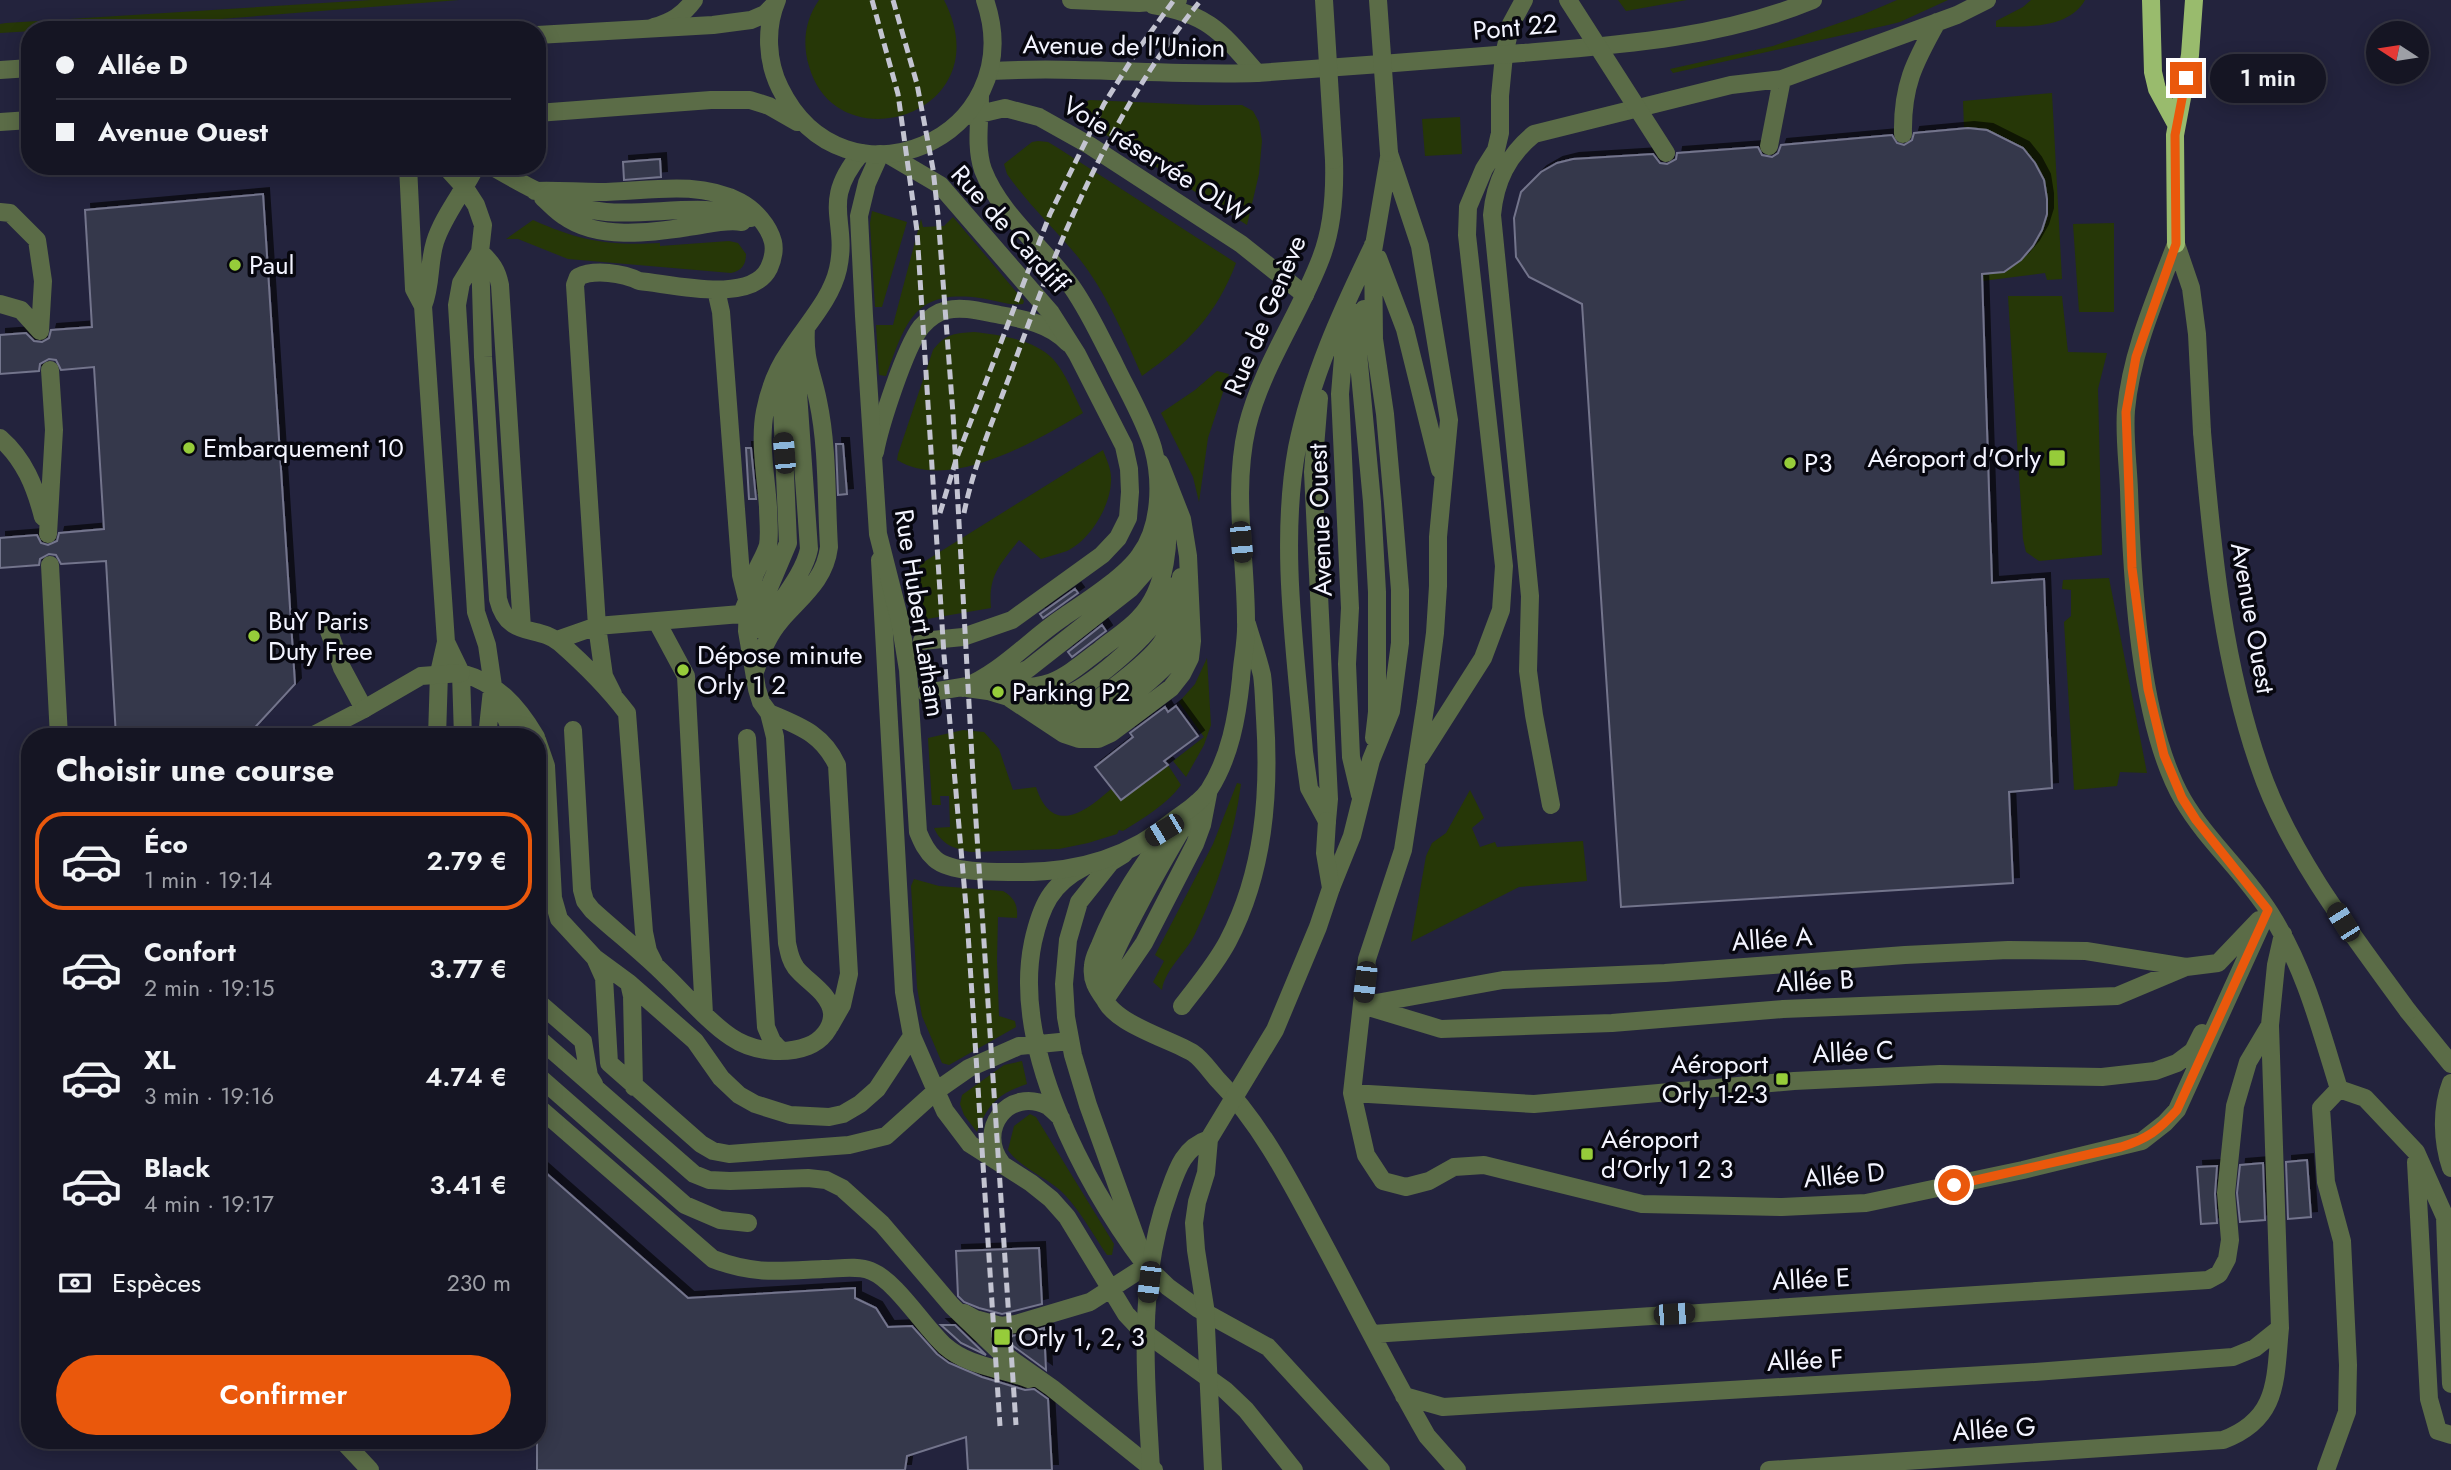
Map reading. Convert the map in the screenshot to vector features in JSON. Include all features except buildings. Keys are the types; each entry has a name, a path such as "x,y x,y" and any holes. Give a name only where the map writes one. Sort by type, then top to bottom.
{"main road":[{"name":"Avenue Ouest","path":"2151,0 2152,72 2157,89 2176,124"},
{"name":"Avenue Ouest","path":"2176,244 2176,124 2190,55 2194,0"}],"street":[{"path":"645,29 668,23 684,13 694,0"},
{"name":"Avenue de l'Union","path":"546,112 710,100 750,100 769,106 833,145 861,153 885,155 917,149 946,135 975,109 990,71 993,45 991,19 985,0"},
{"name":"Avenue de l'Union","path":"1070,0 1139,3 1178,0"},
{"name":"Rue de Genève","path":"1182,1006 1212,968 1228,941 1247,894 1261,844 1266,792 1266,734 1262,677 1247,624 1238,514 1240,466 1248,426 1262,380 1322,257 1330,225 1335,195 1324,0"},
{"name":"Avenue Ouest","path":"1361,797 1351,757 1348,664 1350,608 1340,394 1345,333 1374,245 1390,153 1378,0"},
{"path":"1414,766 1483,658 1501,610 1504,566 1486,410 1468,207 1484,169 1496,150 1500,133 1504,55 1511,24 1524,0"},
{"path":"1568,0 1666,153"},
{"name":"Pont 22","path":"1257,74 1504,55 1665,39 1751,21 1813,0"},
{"path":"1551,805 1528,671 1530,596 1492,215 1493,199 1506,166 1518,147 1534,134 1731,85 1782,79 1937,22 1987,0"},
{"name":"Avenue de l'Union","path":"546,34 713,26 751,20 765,14 776,2"},
{"name":"Avenue de l'Union","path":"776,2 770,26 769,47 775,78 788,106 809,129"},
{"path":"1139,3 1176,9 1203,19 1223,34 1257,74"},
{"path":"1903,134 1903,107 1907,83 1937,22"},
{"name":"Avenue de l'Union","path":"990,71 1035,68 1209,75 1257,74"},
{"path":"0,70 21,69"},
{"path":"1769,146 1782,79"},
{"name":"Voie réservée OLW","path":"975,109 1005,108 1039,117 1089,145 1223,232 1305,295"},
{"path":"975,109 982,166 991,188 1069,283 1091,318 1174,494 1182,519 1192,640 1190,658 1171,688 1111,733 1098,739 1079,739 1064,734 1023,706 988,691"},
{"path":"0,122 21,121"},
{"path":"755,670 758,628 764,602 788,543 782,405 789,369 806,328 836,275 840,244 836,207 838,194 849,168 861,153"},
{"name":"Allée D","path":"1390,153 1420,246 1448,420 1438,537 1435,633 1403,849 1367,959 1352,1093 1366,1155 1383,1181 1406,1187 1429,1181 1454,1167 1484,1166 1642,1204 1782,1207 1866,1203 2142,1141 2152,1135 2177,1110 2268,910"},
{"name":"Rue de Cardiff","path":"885,155 940,184 1051,313 1077,354 1124,446 1130,492 1128,518 1118,538 1102,555 1012,620 963,637 922,641"},
{"name":"Rue Hubert Latham","path":"885,155 867,183 859,216 878,534 900,621 908,670 918,832 925,848 936,861 989,872 1055,871 1084,867 1143,851 1203,797 1228,747 1238,716 1247,624"},
{"path":"408,175 414,289 424,306"},
{"path":"454,175 466,188 476,205 483,226 480,252 483,357 501,612 522,628 557,640 613,694 627,713 644,932 655,966"},
{"path":"437,728 439,673 446,642 424,306 430,288 431,257 435,240 472,175"},
{"path":"507,175 535,191 565,217 586,227 628,232 677,229 731,220 752,223 771,233"},
{"path":"535,191 598,192 673,188 705,191 740,202 756,213 771,233 773,256 765,274 750,286 716,290 639,281 630,276 591,273 578,277 575,285 597,626 604,676 613,694"},
{"path":"0,212 10,213 37,240 43,281 40,331 21,310 0,304"},
{"path":"2176,244 2136,357 2126,412 2132,568 2141,649 2152,710 2164,755 2182,798 2268,910 2299,963 2339,1089"},
{"name":"Avenue Ouest","path":"2176,244 2192,288 2210,523 2233,671 2266,783 2295,843 2343,922 2451,1064"},
{"path":"1374,245 1405,329 1443,483"},
{"name":"Avenue Ouest","path":"1327,821 1309,788 1304,752 1293,611 1290,512 1297,448 1307,405 1335,325 1374,245"},
{"name":"Avenue Ouest","path":"1213,1470 1205,1307 1194,1223 1206,1173 1209,1139 1275,1030 1305,962 1352,836 1371,760 1391,711 1400,643 1400,604 1388,453 1374,339 1374,245"},
{"path":"480,252 461,283 457,305 475,612 487,645 493,686 510,728"},
{"path":"557,640 597,626 741,614 748,603 741,575 721,312 716,290"},
{"name":"Rue de Cardiff","path":"874,459 884,418 911,347 920,329 931,317 946,310 963,309 1026,320 1065,339 1077,354"},
{"path":"806,328 788,352 773,383 765,413 763,436 769,542 756,573 748,603 747,631 757,689 761,702 769,713 775,737 790,958 797,969 825,996 832,1013 828,1029"},
{"path":"755,670 765,642 780,621 821,576 827,561 829,547 823,450 818,402 804,351 806,328"},
{"name":"Avenue Ouest","path":"1326,355 1316,415 1313,472 1328,751 1329,799 1325,853 1331,888"},
{"path":"0,438 14,450 36,486 48,534 54,430 50,370"},
{"path":"963,688 1025,689 1055,682 1138,619 1153,599 1161,578 1166,549 1167,513 1153,449"},
{"path":"926,693 1004,680 1028,669 1130,589 1144,573 1154,552 1160,517 1160,480"},
{"path":"963,688 1050,700 1063,697 1079,690 1138,643 1159,616 1169,586 1174,549 1172,525 1160,480"},
{"path":"1023,706 1061,714 1075,711 1090,704 1162,643 1174,619 1180,591 1182,519"},
{"path":"878,534 904,992 912,1036 936,1091 945,1111 970,1144 1031,1183 1051,1199 1067,1217 1126,1314 1141,1330 1225,1390 1246,1410 1294,1470"},
{"path":"50,565 59,728"},
{"path":"325,620 342,668 365,709"},
{"path":"657,622 686,676 704,1014"},
{"path":"446,642 461,673 463,728"},
{"path":"328,728 421,676 461,673 493,686 522,712 531,728"},
{"path":"488,728 493,686"},
{"path":"345,728 365,709"},
{"path":"573,730 582,890 585,901 592,911 731,1038 761,1049 781,1051 799,1049 816,1042 828,1029 842,1005 849,974 837,765 830,750 818,737 769,713"},
{"path":"747,738 766,1027 772,1041 781,1051"},
{"path":"546,766 553,898 559,919 595,958 629,983 695,1041 720,1078 739,1095 755,1104 790,1115 829,1117 843,1114 877,1089 912,1036"},
{"path":"1105,1000 1144,943 1195,844 1202,825 1203,797"},
{"path":"1143,851 1092,964 1094,985 1111,1010 1164,1041 1193,1054 1241,1104 1298,1196 1427,1436 1457,1470"},
{"path":"1143,851 1111,862 1079,902 1068,940 1064,984 1070,1041 1088,1105 1146,1266"},
{"path":"1084,867 1052,890 1037,925 1031,953 1030,983 1041,1067 1060,1118 1087,1175 1120,1231 1146,1266 1168,1287 1197,1308 1268,1347 1381,1470"},
{"path":"2186,967 2218,963 2268,910"},
{"name":"Allée C","path":"1352,1093 1534,1104 1808,1080 1940,1074 2102,1077 2155,1071 2177,1063 2193,1051 2268,910"},
{"path":"2280,1328 2270,1024 2276,965 2283,934"},
{"name":"Allée A","path":"1362,1005 1503,980 1665,974 1905,955 2008,950 2086,951 2186,967"},
{"path":"595,958 604,978 609,1063 701,1144 713,1151 729,1154 849,1145 886,1136 936,1091 969,1068 1019,1046 1070,1041"},
{"name":"Allée B","path":"1362,1005 1441,1029 1612,1023 1783,1009 2117,996 2186,967"},
{"path":"629,983 632,996 635,1087"},
{"path":"546,1009 583,1041 589,1076 596,1087"},
{"name":"Allée E","path":"1372,1334 2208,1280 2219,1274 2227,1259 2230,1240 2226,1193 2235,1106 2248,1062 2270,1024"},
{"path":"546,1045 694,1174 709,1180 730,1181 808,1178 826,1180 842,1188 882,1224 952,1306 998,1350 1052,1388 1152,1470"},
{"path":"546,1083 685,1205 720,1220 748,1223"},
{"path":"2451,1083 2445,1098 2445,1145 2451,1168"},
{"path":"2339,1089 2365,1098 2416,1152 2445,1217 2451,1384"},
{"path":"2326,1470 2347,1412 2348,1365 2342,1241 2326,1182 2321,1108 2339,1089"},
{"path":"1004,1167 994,1154 991,1140 993,1127 1003,1111 1017,1102 1032,1102 1048,1107 1060,1118"},
{"path":"546,1114 713,1259 738,1268 764,1271 852,1268 870,1270 884,1280 946,1347 976,1364 1026,1377 1052,1388"},
{"name":"Avenue Ouest","path":"1152,1470 1145,1345 1152,1260 1160,1217 1185,1154 1197,1143 1209,1139"},
{"path":"2416,1152 2429,1399 2438,1431 2451,1436"},
{"path":"952,1306 975,1319 1001,1326 1016,1324 1090,1302 1146,1266"},
{"name":"Allée F","path":"1404,1396 1443,1407 2211,1361 2233,1357 2255,1348 2280,1328"},
{"name":"Allée G","path":"1769,1470 2223,1440 2240,1434 2262,1415 2275,1380 2280,1328"},
{"path":"350,1449 370,1470"}],"shaded area":[{"path":"0,0 2451,0 2451,1470 0,1470"}],"green space":[{"path":"371,0 459,0 195,21 38,21"},
{"path":"819,0 944,0 956,40 952,73 934,98 909,113 879,119 850,114 825,96 809,66 806,32"},
{"path":"1618,0 1687,0 1626,11"},
{"path":"1897,0 1948,0 1888,25 1673,73 1670,69 1773,46"},
{"path":"2031,0 2085,0 2068,17 2057,21 2032,26 1996,27 1996,21"},
{"path":"21,22 21,32 0,33 0,24"},
{"path":"2052,93 2062,279 2047,280 2045,273 1982,281 1982,274 2004,271 2043,220 2047,213 2047,201 2042,178 2028,155 2006,138 1978,129 1964,128 1963,101"},
{"path":"1090,100 1242,105 1253,111 1259,122 1262,141 1259,174 1247,225 1070,112"},
{"path":"1460,117 1462,154 1425,156 1422,119"},
{"path":"1032,142 1048,142 1058,148 1236,263 1209,314 1186,340 1142,376 1114,314 1088,270 1007,174 1004,164"},
{"path":"872,211 907,222 882,307 875,307 870,223"},
{"path":"953,217 1024,301 1023,304 958,297 940,299 926,305 915,314 907,326 886,376 879,375 876,325 893,325 921,219 923,227 944,226"},
{"path":"533,220 566,233 610,243 660,243 660,246 729,241 738,243 746,254 745,261 741,269 731,273 568,259 518,239 506,239"},
{"path":"2114,223 2114,312 2079,312 2073,224"},
{"path":"2008,296 2062,296 2068,352 2107,353 2098,389 2102,555 2039,561 2026,552"},
{"path":"974,332 1016,339 1045,352 1062,371 1083,413 1018,448 967,467 918,469 897,460 933,350 951,335"},
{"path":"1217,371 1229,374 1208,438 1199,502 1193,477 1161,413"},
{"path":"1103,450 1111,473 1110,492 1103,512 1083,539 1067,551 1041,559 1019,540 997,571 991,587 991,608 921,620 918,569 922,563"},
{"path":"2109,578 2147,773 2120,772 2117,786 2074,790 2064,622 2071,616 2071,590 2062,589 2063,580"},
{"path":"1207,658 1211,725 1204,745 1186,777 1173,761 1204,737 1179,702 1195,684"},
{"path":"963,730 984,732 999,749 1013,790 1036,787 1043,802 1051,811 1060,815 1080,812 1112,788 1121,800 1168,765 1181,785 1147,816 1123,831 1119,830 1117,834 1088,843 1059,849 965,851 944,842 934,828 950,827 949,796 940,796 941,805 932,805 928,738"},
{"path":"1237,783 1241,784 1238,803 1218,879 1195,934 1171,968 1162,990 1153,982 1164,961 1155,955 1213,844"},
{"path":"1470,790 1484,818 1472,828 1480,847 1495,842 1497,847 1583,841 1587,881 1519,887 1411,942 1426,856 1432,843 1446,833"},
{"path":"914,879 939,886 1003,891 1013,899 1017,910 1017,918 998,917 997,960 999,1016 1015,1021 1016,1027 949,1065 942,1063 922,1016 917,987 911,886"},
{"path":"1022,1061 1027,1084 995,1101 985,1114 977,1132 964,1115 960,1104 962,1095 1004,1065"},
{"path":"1030,1114 1036,1117 1114,1244 1112,1255 1107,1255 1065,1195 1020,1163 1008,1150 1014,1126"}],"railway":[{"path":"872,0 898,94 917,231 944,655 967,918 1000,1426"},
{"path":"893,0 917,84 933,169 938,215 953,414 973,776 1016,1425"},
{"path":"940,513 956,460 1050,214 1104,104 1137,51 1174,0"},
{"path":"964,513 979,459 1068,225 1114,131 1140,86 1201,0"}],"place":[{"name":"Paul","path":"235,265"},
{"name":"Embarquement 10","path":"189,448"},
{"name":"Aéroport d'Orly","path":"2057,458"},
{"name":"P3","path":"1790,463"},
{"name":"BuY Paris Duty Free","path":"254,636"},
{"name":"Dépose minute Orly 1 2","path":"683,670"},
{"name":"Parking P2","path":"998,692"},
{"name":"Aéroport Orly 1-2-3","path":"1782,1079"},
{"name":"Aéroport d'Orly 1 2 3","path":"1587,1154"},
{"name":"Orly 1, 2, 3","path":"1002,1337"}],"route":[{"path":"1954,1185 2121,1147 2152,1135 2177,1110 2268,910 2196,820 2182,798 2164,755 2152,710 2141,649 2132,568 2126,412 2136,357 2176,244 2175,135 2186,78"}]}
